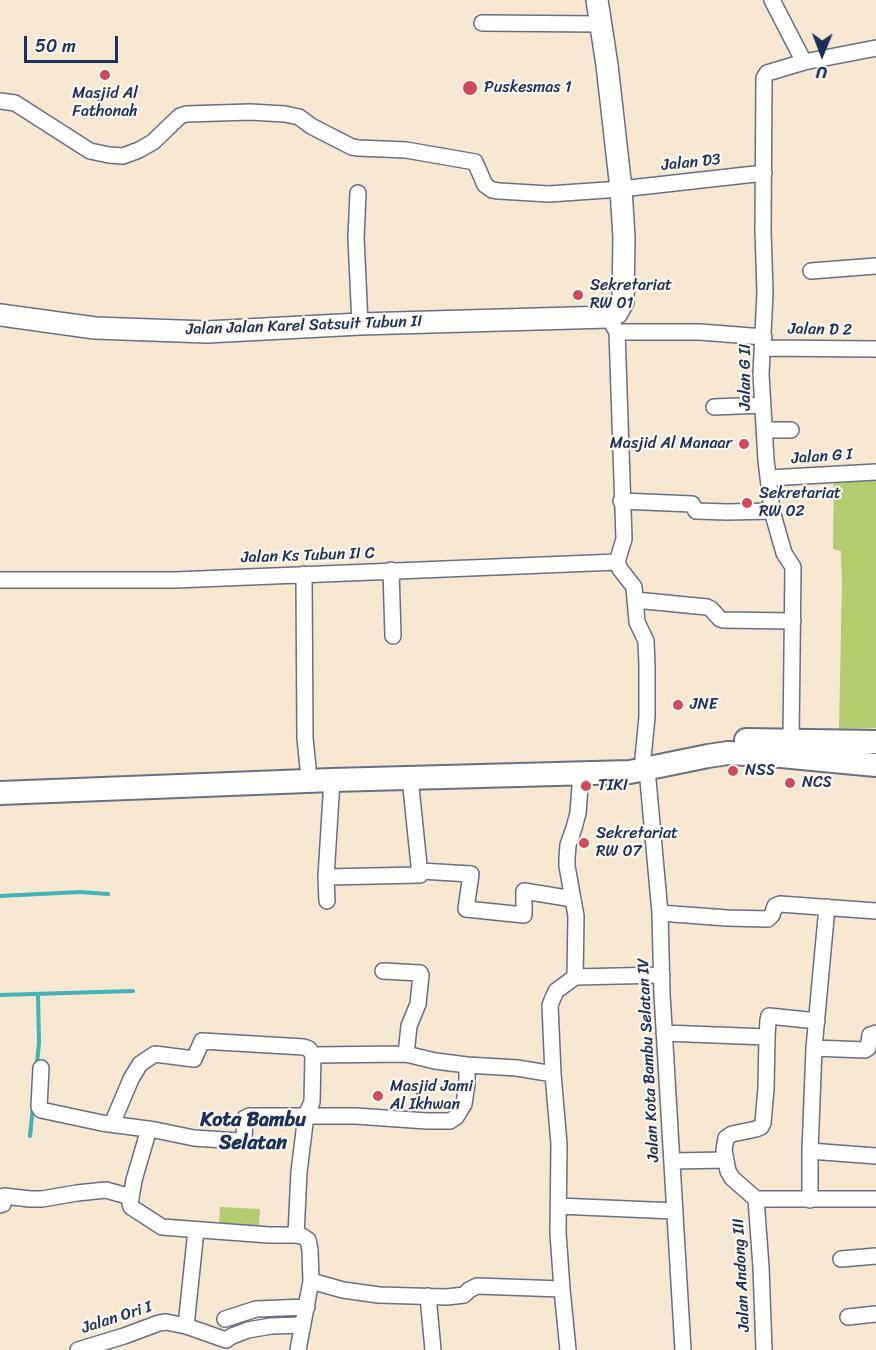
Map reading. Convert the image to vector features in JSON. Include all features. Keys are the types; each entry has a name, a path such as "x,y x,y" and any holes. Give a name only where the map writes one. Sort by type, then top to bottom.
{"main road":[{"path":"0,793 332,780 630,772 645,763 726,741 876,742"},
{"path":"0,783 382,765 645,763 728,753 876,765"}],"street":[{"path":"597,0 621,189 624,237 623,302 613,325 624,539 618,562"},
{"path":"772,0 804,62 876,48"},
{"path":"482,23 601,24"},
{"name":"Jalan G II","path":"791,740 793,567 784,553 772,511 766,460 762,374 765,293 764,82 767,73 804,62"},
{"name":"Jalan D3","path":"0,101 15,103 90,151 109,155 123,156 139,150 153,142 180,116 186,114 250,112 298,117 310,126 352,147 406,150 475,162 485,185 492,190 549,194 621,189 764,173"},
{"path":"358,192 356,238 360,324"},
{"path":"811,271 876,266"},
{"name":"Jalan Jalan Karel Satsuit Tubun II","path":"0,315 95,328 207,332 360,324 613,325"},
{"name":"Jalan D 2","path":"613,325 692,332 764,343 876,349"},
{"path":"714,407 764,405"},
{"path":"765,430 791,429"},
{"name":"Jalan G I","path":"769,478 876,472"},
{"path":"621,501 692,504 696,511 772,511"},
{"name":"Jalan Ks Tubun II C","path":"0,580 163,580 618,562"},
{"name":"Jalan Kota Bambu Selatan IV","path":"618,562 620,569 634,587 637,622 646,641 648,665 645,763 660,913 664,1033 683,1350"},
{"path":"392,570 393,636"},
{"path":"304,574 305,738 308,768"},
{"path":"635,600 707,607 723,620 793,621"},
{"path":"575,977 576,916 567,866 568,844 578,813 581,773"},
{"path":"326,877 420,875 410,778"},
{"path":"327,901 326,877 332,780"},
{"path":"420,871 471,874 466,909 524,915 524,891 573,899"},
{"path":"660,913 768,919 775,906 780,904 876,910"},
{"path":"810,1200 814,1048 827,907"},
{"path":"383,971 421,975 418,1004 409,1026 406,1054"},
{"path":"568,1350 562,1289 558,1206 559,1144 550,1005 556,991 575,977 662,975"},
{"path":"817,1021 770,1016 766,1037 763,1123 756,1130 732,1134 726,1138 724,1150 728,1171 732,1178 756,1199 876,1199"},
{"path":"664,1033 766,1037"},
{"path":"814,1048 865,1050 868,1048 870,1035 876,1033"},
{"path":"112,1124 131,1079 140,1064 154,1054 193,1059 201,1042 205,1041 309,1049 313,1055 312,1102 306,1116 299,1172 296,1235"},
{"path":"313,1055 406,1054 435,1061 517,1068 553,1074"},
{"path":"41,1068 40,1109 194,1138 242,1141 247,1117 356,1116 450,1121 456,1117 464,1104 467,1065"},
{"path":"149,1129 134,1180 130,1204 158,1226 296,1235 308,1240 311,1281 298,1350"},
{"path":"810,1151 876,1156"},
{"path":"672,1161 726,1160"},
{"path":"0,1205 3,1204 4,1196 42,1199 77,1192 106,1190 131,1197"},
{"name":"Jalan Andong III","path":"756,1199 764,1350"},
{"path":"558,1206 675,1211"},
{"path":"186,1326 196,1230"},
{"path":"842,1259 876,1256"},
{"path":"311,1281 343,1290 379,1295 447,1297 464,1295 477,1286 562,1289"},
{"path":"428,1296 433,1350"},
{"path":"225,1319 256,1309 307,1307"},
{"path":"848,1317 876,1314"},
{"name":"Jalan Ori I","path":"78,1350 166,1322 186,1326 225,1345"},
{"path":"225,1345 232,1336 260,1328 303,1325"}],"green space":[{"path":"834,477 876,477 876,728 839,729 842,582 841,551 833,549"},
{"path":"220,1207 260,1209 259,1226 219,1224"}],"waterway":[{"path":"0,896 80,892 108,894"},
{"path":"0,995 133,991"},
{"path":"37,1064 38,994"},
{"path":"30,1136 33,1107"}],"place":[{"name":"Masjid Al Fathonah","path":"105,75"},
{"name":"Puskesmas 1","path":"470,88"},
{"name":"Sekretariat RW 01","path":"578,295"},
{"name":"Masjid Al Manaar","path":"744,444"},
{"name":"Sekretariat RW 02","path":"747,503"},
{"name":"JNE","path":"678,705"},
{"name":"NSS","path":"733,771"},
{"name":"NCS","path":"790,783"},
{"name":"TIKI","path":"586,786"},
{"name":"Sekretariat RW 07","path":"584,843"},
{"name":"Masjid Jami Al Ikhwan","path":"378,1096"}],"district":[{"name":"Kota Bambu Selatan","path":"253,1132"}]}
